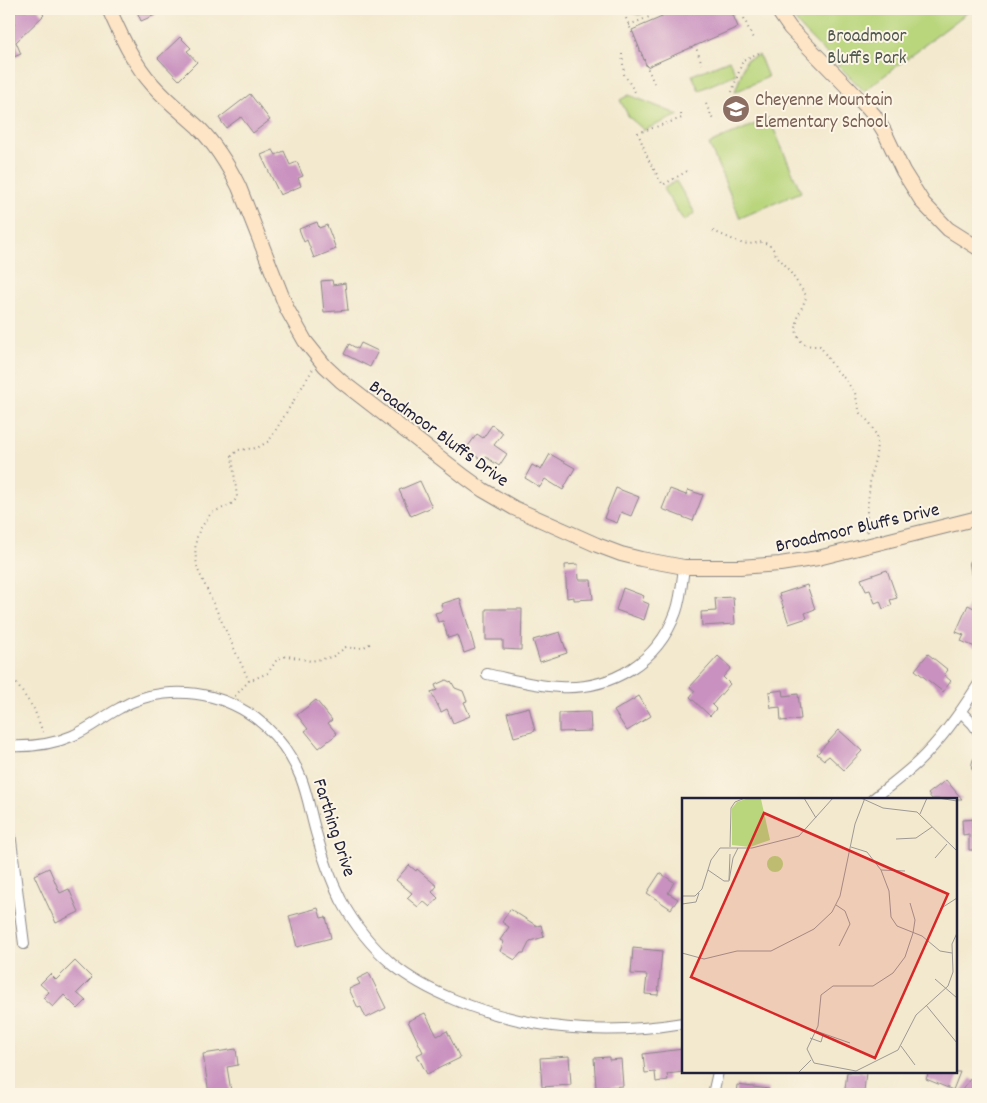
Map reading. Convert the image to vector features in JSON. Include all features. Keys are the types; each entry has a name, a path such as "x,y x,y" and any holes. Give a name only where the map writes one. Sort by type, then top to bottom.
{"street":[{"name":"Broadmoor Bluffs Drive","path":"109,9 131,55 152,84 206,135 230,170 239,187 287,309 305,341 319,359 341,381 483,490 514,508 597,545 641,559 684,567 740,567 780,564 818,558 978,518"},
{"path":"778,9 790,28 874,115 903,171 923,203 948,229 978,248"},
{"path":"488,674 558,687 590,685 619,676 644,660 656,648 672,624 680,599 684,567"},
{"path":"874,798 919,761 944,734 978,685"},
{"name":"Farthing Drive","path":"9,746 36,746 60,741 83,731 119,708 151,695 183,692 196,693 228,703 260,721 273,733 284,748 300,776 324,861 342,901 362,933 377,950 407,975 430,989 467,1005 498,1016 536,1024 601,1030 647,1028 682,1022"},
{"path":"960,712 978,731"},
{"path":"9,826 24,944"},
{"path":"713,1094 718,1073"}],"path":[{"path":"622,9 654,83"},
{"path":"740,9 754,41"},
{"path":"628,25 650,17"},
{"path":"695,45 702,64"},
{"path":"732,92 744,60 759,53"},
{"path":"622,54 624,74 635,92"},
{"path":"706,104 714,122"},
{"path":"681,114 682,118 638,133 649,161 663,185 689,170"},
{"path":"713,230 741,243 762,242 768,244 773,249 805,294 806,298 796,327 798,337 807,346 820,346 855,393 860,413 870,423 876,435 876,456 871,474 867,512 866,529 869,545"},
{"path":"249,681 198,570 194,552 197,535 202,525 212,513 234,503 237,497 232,456 238,450 257,448 269,441 319,359"},
{"path":"228,703 249,681 268,674 276,660 282,657 288,656 311,661 332,657 346,646 356,649 363,648 373,642"},
{"path":"9,677 16,683 34,709 48,744"}],"green space":[{"path":"621,9 651,9 651,10 639,15"},
{"name":"Broadmoor Bluffs Park","path":"787,9 972,9 864,91 804,31"},
{"path":"759,55 768,77 735,92 746,60"},
{"path":"729,60 736,74 699,90 692,75"},
{"path":"629,95 679,115 644,130 629,117 620,100"},
{"path":"769,118 801,192 740,218 709,144"},
{"path":"676,181 695,213 684,221 663,189"}],"building":[{"path":"19,9 38,9 44,15 16,42 21,54 9,59 9,26 15,24 10,18"},
{"path":"136,9 153,9 155,15 141,21"},
{"path":"658,9 735,9 733,15 738,27 647,67 632,30 662,17"},
{"path":"180,37 191,48 187,51 197,62 179,80 158,58"},
{"path":"250,94 270,120 253,133 241,117 226,128 219,118"},
{"path":"273,150 276,155 284,151 290,165 297,162 303,176 298,178 301,186 280,195 261,155"},
{"path":"317,222 319,228 327,225 336,249 314,258 307,240 304,242 299,229"},
{"path":"332,280 333,285 345,283 348,310 324,312 321,281"},
{"path":"361,343 378,351 370,367 344,354 349,344 358,349"},
{"path":"492,425 503,433 494,445 507,454 499,466 486,457 483,461 466,449 477,434 483,438"},
{"path":"550,454 575,468 563,490 545,479 540,487 525,478 532,465 541,470"},
{"path":"420,481 432,507 411,516 399,490"},
{"path":"616,488 639,497 631,516 621,512 617,523 604,518"},
{"path":"670,489 686,495 688,490 703,495 693,521 662,509"},
{"path":"978,560 978,590 974,591 969,561"},
{"path":"578,564 579,580 591,580 593,599 574,600 574,597 567,598 565,565"},
{"path":"887,570 897,598 890,600 892,605 883,609 880,601 875,603 870,590 866,591 861,579"},
{"path":"807,585 815,609 805,613 807,618 789,624 779,594"},
{"path":"623,588 644,596 642,601 649,604 644,620 616,610"},
{"path":"733,597 735,624 702,626 701,612 716,611 715,598"},
{"path":"460,598 475,649 464,653 458,635 448,638 443,621 438,622 435,613 443,611 441,604"},
{"path":"968,605 978,610 978,640 975,647 961,641 964,635 956,632"},
{"path":"486,609 522,609 521,650 503,649 503,640 486,640"},
{"path":"560,632 567,653 540,662 533,640"},
{"path":"928,654 948,670 944,675 951,681 943,692 915,670"},
{"path":"718,656 731,668 723,677 730,684 712,705 716,709 710,716 690,697 695,691 690,687"},
{"path":"446,680 451,681 455,688 463,691 467,701 464,702 470,716 453,723 447,709 441,712 431,692 437,690 435,685"},
{"path":"783,690 784,696 798,694 801,719 781,721 780,707 771,708 769,692"},
{"path":"639,696 651,716 627,731 614,711"},
{"path":"316,700 332,720 328,723 337,734 319,748 305,731 308,729 297,715"},
{"path":"529,707 535,731 514,737 507,713"},
{"path":"590,712 591,731 559,732 559,713"},
{"path":"839,730 862,751 844,770 829,756 824,760 817,754"},
{"path":"946,780 962,799 931,798 928,794"},
{"path":"978,819 978,850 969,850 969,834 963,835 962,820"},
{"path":"409,865 416,871 417,869 437,886 432,892 438,898 430,907 423,901 418,907 407,898 412,893 396,880"},
{"path":"49,868 60,893 69,889 79,912 56,923 34,875"},
{"path":"660,873 674,882 668,893 678,899 671,909 647,893"},
{"path":"318,908 321,918 326,917 331,938 297,947 289,916"},
{"path":"510,909 537,926 541,925 544,937 530,941 524,953 521,953 515,960 500,951 504,942 500,940 509,927 502,922"},
{"path":"633,948 662,951 658,995 645,994 647,975 631,974"},
{"path":"75,961 92,978 77,993 86,1001 78,1009 64,995 53,1007 43,998 49,992 40,984 50,974 56,980"},
{"path":"369,973 386,1008 366,1018 361,1007 358,1008 349,989 360,984 357,979"},
{"path":"425,1013 437,1036 447,1031 460,1058 427,1074 417,1055 423,1052 408,1021"},
{"path":"236,1049 238,1065 227,1067 231,1091 209,1094 203,1054"},
{"path":"682,1049 682,1072 667,1074 668,1080 656,1082 655,1072 645,1073 643,1054"},
{"path":"569,1056 571,1085 542,1087 540,1058"},
{"path":"609,1057 609,1060 621,1059 623,1086 596,1088 594,1058"},
{"path":"960,1072 953,1090 926,1079 929,1073"},
{"path":"847,1073 866,1073 864,1092 845,1089"},
{"path":"971,1078 978,1084 978,1094 959,1094"},
{"path":"737,1085 769,1089 768,1094 736,1094"}],"place":[{"name":"Cheyenne Mountain Elementary School","path":"736,109"}]}
